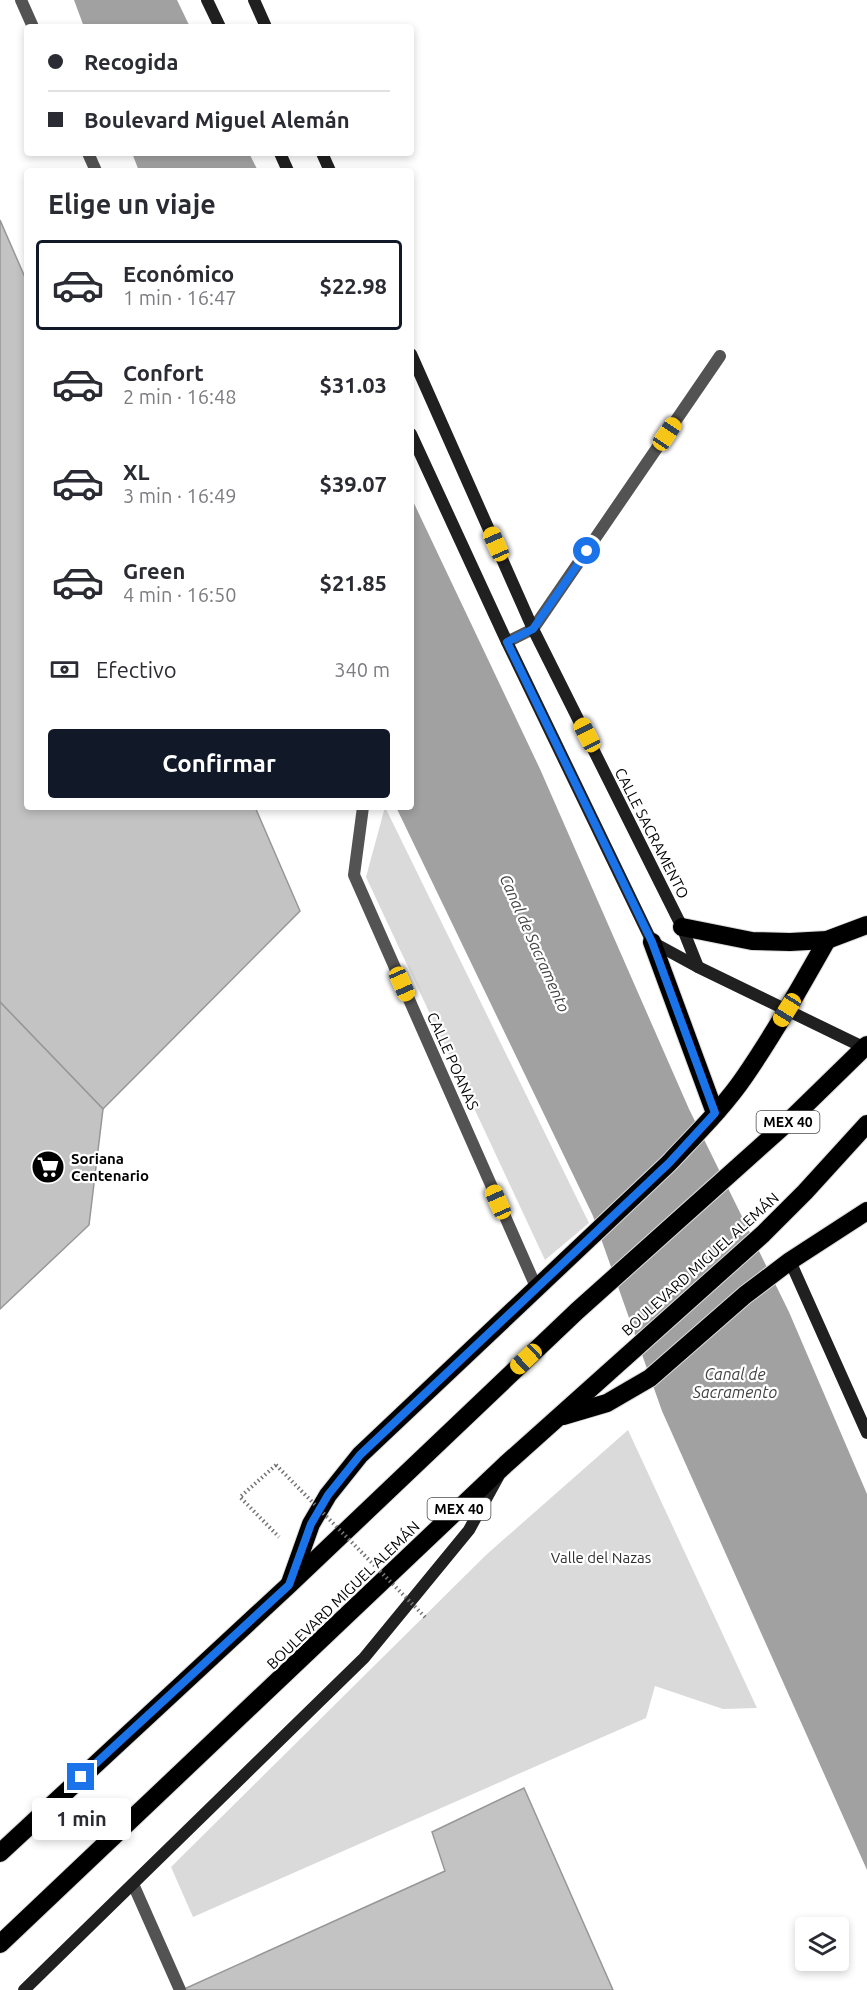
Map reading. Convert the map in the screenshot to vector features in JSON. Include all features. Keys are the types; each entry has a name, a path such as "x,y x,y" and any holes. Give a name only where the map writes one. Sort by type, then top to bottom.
{"highway":[{"path":"682,927 752,941 790,942 827,940 867,925"},
{"path":"289,1585 311,1524 328,1495 360,1455 669,1163 715,1113 744,1077 787,1010 827,940"},
{"path":"652,942 715,1113"},
{"name":"MEX 40","path":"0,1853 289,1585 577,1311 788,1122 866,1046"},
{"name":"BOULEVARD MIGUEL ALEMÁN","path":"0,1944 506,1464 763,1234 806,1192 867,1124"},
{"path":"556,1418 607,1402 650,1378 745,1295 790,1261 867,1211"}],"main road":[{"path":"207,0 219,24"},
{"path":"254,0 265,24"},
{"name":"CALLE SACRAMENTO","path":"414,361 533,629 682,927 698,967"},
{"path":"414,440 507,642 652,942 698,967 866,1046"},
{"path":"790,1261 867,1433"},
{"path":"24,1990 381,1639 469,1530 506,1464"}],"street":[{"path":"21,0 32,24"},
{"path":"507,642 533,629 720,356"},
{"name":"CALLE POANAS","path":"363,810 354,874 537,1289"},
{"path":"133,1884 180,1990"}],"path":[{"path":"298,1557 240,1497 276,1465 426,1618"}],"green space":[{"path":"384,810 386,810 589,1223 545,1260 366,877"},
{"name":"Valle del Nazas","path":"628,1430 757,1708 723,1709 655,1686 646,1718 193,1917 171,1867 486,1555"}],"water":[{"path":"74,0 177,0 189,24 83,24"},
{"path":"133,156 250,156 256,168 138,168"},
{"name":"Canal de Sacramento","path":"414,503 540,769 689,1109 789,1312 867,1494 867,1870 662,1411 593,1216 397,810 414,810"}],"building":[{"path":"0,220 24,275 24,810 256,810 300,911 103,1109 0,1002"},
{"name":"Soriana Centenario","path":"0,1002 103,1109 89,1225 0,1309"},
{"path":"524,1788 613,1990 182,1990 445,1871 432,1832"}],"place":[{"name":"Soriana Centenario","path":"48,1167"}],"route":[{"path":"81,1777 289,1585 311,1524 328,1495 360,1455 669,1163 715,1113 652,942 507,642 533,629 587,551"}]}
